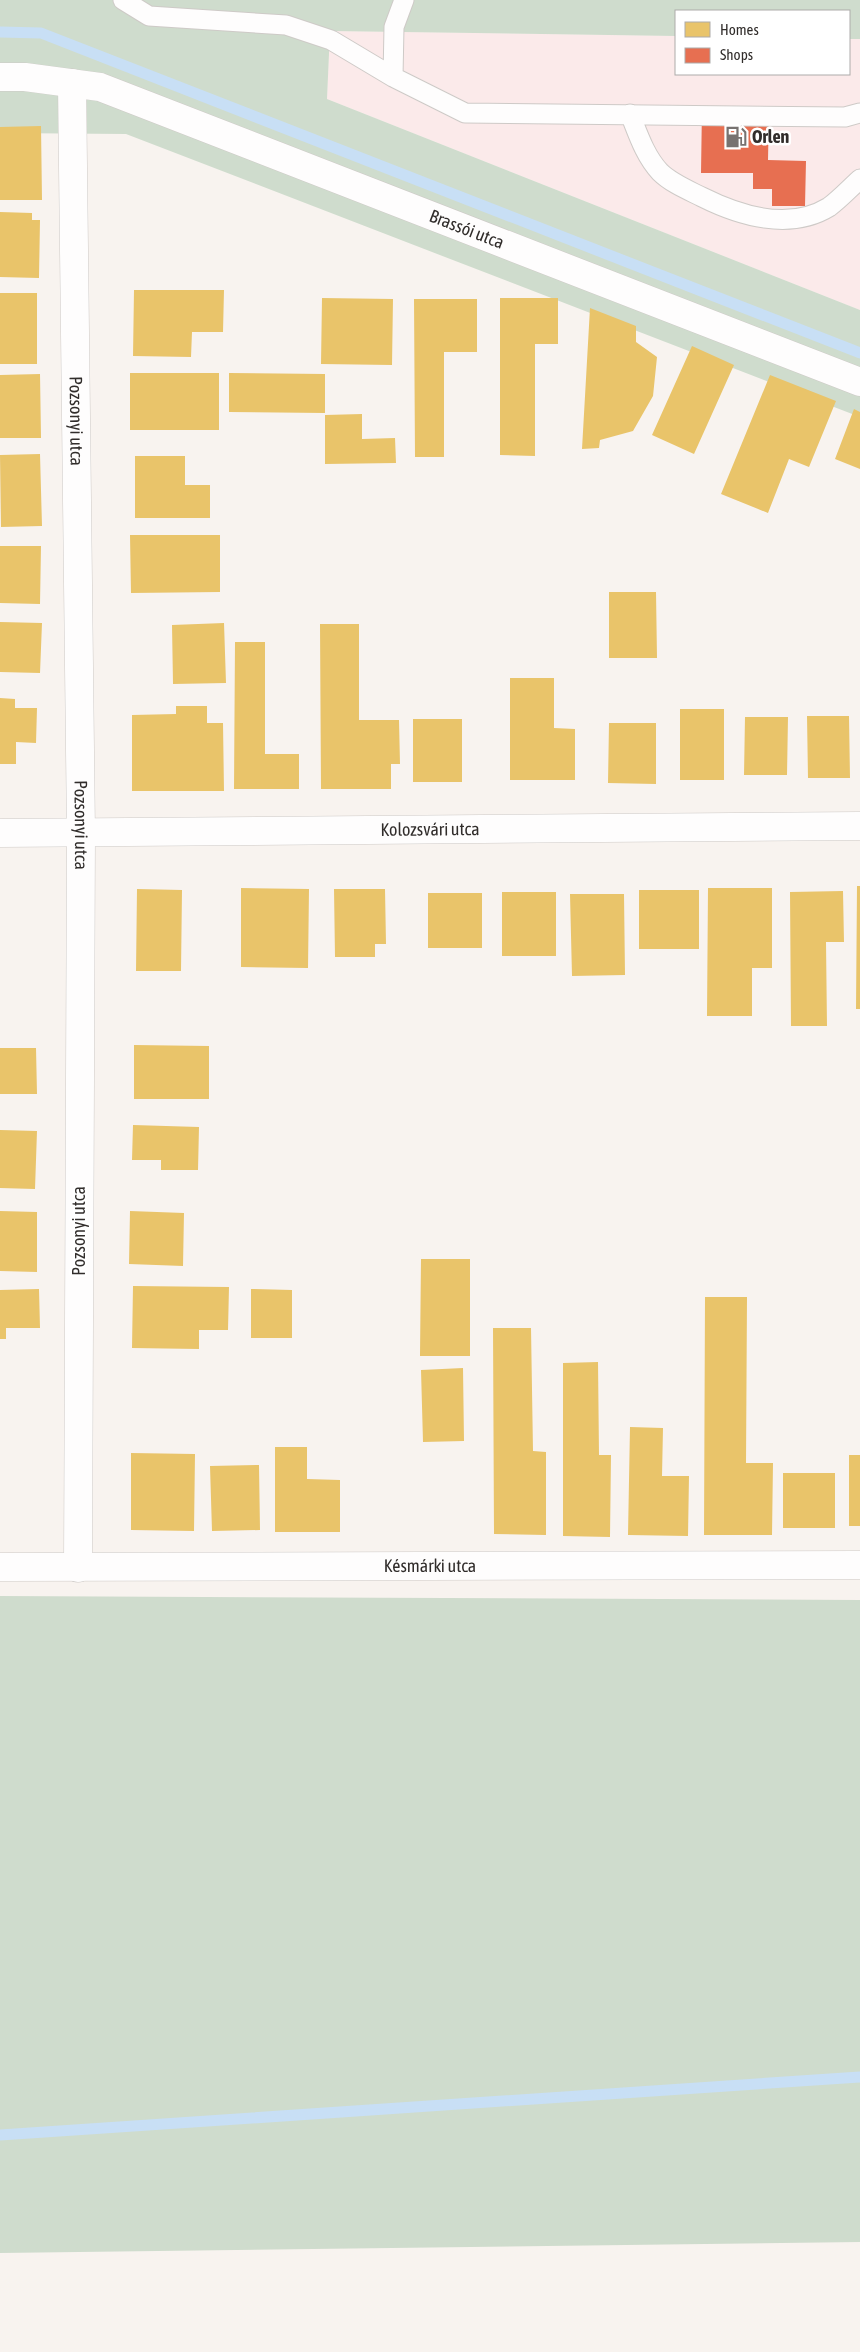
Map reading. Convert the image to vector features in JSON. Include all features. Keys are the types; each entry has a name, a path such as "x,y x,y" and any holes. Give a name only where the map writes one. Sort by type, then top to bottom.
{"street":[{"name":"Brassói utca","path":"0,77 25,77 100,87 860,382"},
{"name":"Pozsonyi utca","path":"72,84 82,834 78,1568"},
{"name":"Kolozsvári utca","path":"0,833 82,834 860,826"},
{"name":"Késmárki utca","path":"0,1567 860,1565"}],"lane":[{"path":"123,0 149,16 286,25 331,40 393,77 465,113 845,117 860,113"},
{"path":"393,77 394,26 404,0"},
{"path":"630,114 645,151 660,172 679,185 725,209 757,217 788,220 809,216 828,207 860,179"}],"shaded area":[{"path":"330,31 675,36 675,75 850,75 850,39 860,39 860,310 327,99"}],"green space":[{"path":"0,0 860,0 860,39 850,39 850,10 675,10 675,36 330,31 327,99 860,310 860,417 126,134 0,133"},
{"path":"0,1596 860,1600 860,2242 0,2253"}],"building: Homes":[{"path":"41,126 42,200 0,200 0,127"},
{"path":"0,212 32,213 32,220 40,220 39,278 0,277"},
{"path":"134,290 224,290 223,332 192,332 191,357 133,356"},
{"path":"0,293 37,293 37,364 0,364"},
{"path":"322,298 393,299 392,365 321,364"},
{"path":"500,298 558,298 558,344 535,344 535,456 500,455"},
{"path":"414,299 477,299 477,352 444,352 444,457 415,457"},
{"path":"590,308 636,326 636,342 657,357 653,396 633,431 600,440 599,448 582,449"},
{"path":"692,346 734,365 694,454 652,435"},
{"path":"130,373 219,373 219,430 130,430"},
{"path":"229,373 325,374 325,413 229,412"},
{"path":"40,374 41,438 0,438 0,375"},
{"path":"770,375 836,401 809,467 789,459 768,513 721,494"},
{"path":"854,409 860,412 860,469 835,459"},
{"path":"362,414 362,439 395,438 396,463 325,464 325,415"},
{"path":"40,454 42,526 1,527 0,455"},
{"path":"135,456 185,456 185,485 210,485 210,518 135,518"},
{"path":"130,535 220,535 220,592 131,593"},
{"path":"0,546 41,546 40,604 0,603"},
{"path":"609,592 656,592 657,658 609,658"},
{"path":"0,622 42,623 40,673 0,672"},
{"path":"224,623 226,683 173,684 172,625"},
{"path":"320,624 359,624 359,720 399,720 400,764 391,764 391,789 321,789"},
{"path":"235,642 265,642 265,754 299,754 299,789 234,789"},
{"path":"510,678 554,678 554,728 575,729 575,780 510,780"},
{"path":"0,698 15,699 15,708 37,708 36,743 16,742 16,764 0,764"},
{"path":"176,706 207,706 207,723 223,723 224,791 132,791 132,715 176,714"},
{"path":"680,709 724,709 724,780 680,780"},
{"path":"807,716 849,716 850,778 808,778"},
{"path":"745,717 788,717 787,775 744,775"},
{"path":"413,719 462,719 462,782 413,782"},
{"path":"609,723 656,723 656,784 608,783"},
{"path":"857,886 860,886 860,1009 856,1009"},
{"path":"241,888 309,889 308,968 241,967"},
{"path":"708,888 772,888 772,968 752,968 752,1016 707,1016"},
{"path":"137,889 182,890 181,971 136,971"},
{"path":"334,889 385,889 386,944 375,944 375,957 335,957"},
{"path":"639,890 699,890 699,949 639,949"},
{"path":"843,891 844,942 826,942 827,1026 791,1026 790,892"},
{"path":"502,892 556,892 556,956 502,956"},
{"path":"428,893 482,893 482,948 428,948"},
{"path":"570,894 624,894 625,975 572,976"},
{"path":"134,1045 209,1046 209,1099 134,1099"},
{"path":"0,1048 36,1048 37,1094 0,1094"},
{"path":"133,1125 199,1127 198,1170 161,1170 161,1160 132,1160"},
{"path":"0,1130 37,1131 35,1189 0,1188"},
{"path":"0,1211 37,1212 37,1272 0,1271"},
{"path":"130,1211 184,1213 183,1266 129,1264"},
{"path":"421,1259 470,1259 470,1356 420,1356"},
{"path":"133,1286 229,1287 228,1330 199,1330 199,1349 132,1348"},
{"path":"39,1289 40,1328 6,1328 6,1339 0,1339 0,1290"},
{"path":"251,1289 292,1290 292,1338 251,1338"},
{"path":"705,1297 747,1297 746,1463 773,1463 772,1535 704,1535"},
{"path":"493,1328 531,1328 533,1451 546,1452 546,1535 494,1534"},
{"path":"598,1362 599,1455 611,1455 610,1537 563,1536 563,1363"},
{"path":"463,1368 464,1441 423,1442 421,1370"},
{"path":"630,1427 663,1428 662,1476 689,1476 688,1536 628,1535"},
{"path":"275,1447 307,1447 307,1479 340,1480 340,1532 275,1532"},
{"path":"131,1453 195,1454 194,1531 131,1530"},
{"path":"849,1455 860,1455 860,1526 849,1526"},
{"path":"259,1465 260,1530 212,1531 210,1466"},
{"path":"783,1473 835,1473 835,1528 783,1528"}],"building: Shops":[{"path":"702,107 769,108 768,160 806,161 805,206 772,206 772,189 753,189 753,173 701,173"}],"waterway":[{"path":"0,32 41,33 860,353"},
{"path":"0,2135 860,2077"}],"place":[{"name":"Orlen","path":"736,137"}]}
